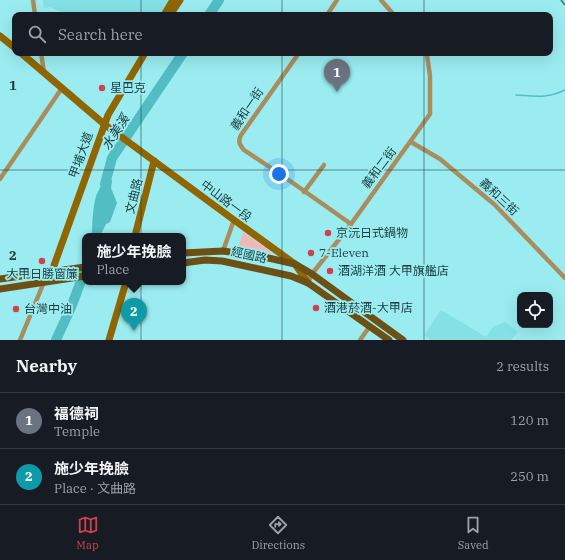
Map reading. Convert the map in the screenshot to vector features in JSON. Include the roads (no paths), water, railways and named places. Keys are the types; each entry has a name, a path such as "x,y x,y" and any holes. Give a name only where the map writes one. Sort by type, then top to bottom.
{"main road":[{"name":"經國路","path":"186,253 223,251 264,257 294,264"},
{"name":"經國路","path":"186,263 205,260 241,264 291,276 308,283"},
{"name":"中山路一段","path":"294,264 312,274 403,340"},
{"path":"0,277 82,267"},
{"path":"0,289 82,276"},
{"name":"中山路一段","path":"308,283 389,340"}],"street":[{"path":"33,0 35,12"},
{"path":"166,12 173,0"},
{"path":"172,12 180,0"},
{"path":"329,12 337,0"},
{"path":"381,0 391,12"},
{"path":"0,36 12,46"},
{"path":"24,56 104,124"},
{"path":"41,56 44,72"},
{"name":"甲埔大道","path":"52,271 112,105 143,56"},
{"name":"義和一街","path":"297,56 241,134 239,140 240,145 244,150 351,224"},
{"name":"義和二街","path":"308,283 312,274 351,224 430,114 430,76 428,56"},
{"path":"0,179 62,88"},
{"name":"中山路一段","path":"104,124 294,264 308,283"},
{"name":"義和三街","path":"411,142 440,159 495,205 565,278"},
{"name":"文曲路","path":"136,233 154,161"},
{"path":"304,192 324,165"},
{"path":"223,251 234,220"},
{"path":"20,340 44,282 52,271"},
{"path":"109,340 125,285"},
{"path":"360,340 370,326"}],"waterway":[{"name":"水美溪","path":"211,12 219,0"},
{"name":"水美溪","path":"105,184 112,158 181,56"},
{"path":"516,95 546,96 565,90"},
{"name":"水美溪","path":"56,340 72,305 82,278"}],"railway":[{"path":"561,0 565,5"}],"place":[{"name":"星巴克","path":"102,88"},
{"name":"福德祠","path":"337,92"},
{"name":"京沅日式鍋物","path":"328,233"},
{"name":"7-Eleven","path":"311,253"},
{"name":"大甲日勝窗簾","path":"42,261"},
{"name":"酒湖洋酒 大甲旗艦店","path":"330,271"},
{"name":"酒港菸酒-大甲店","path":"316,308"},
{"name":"台灣中油","path":"16,309"},
{"name":"施少年挽臉","path":"134,331"}]}
